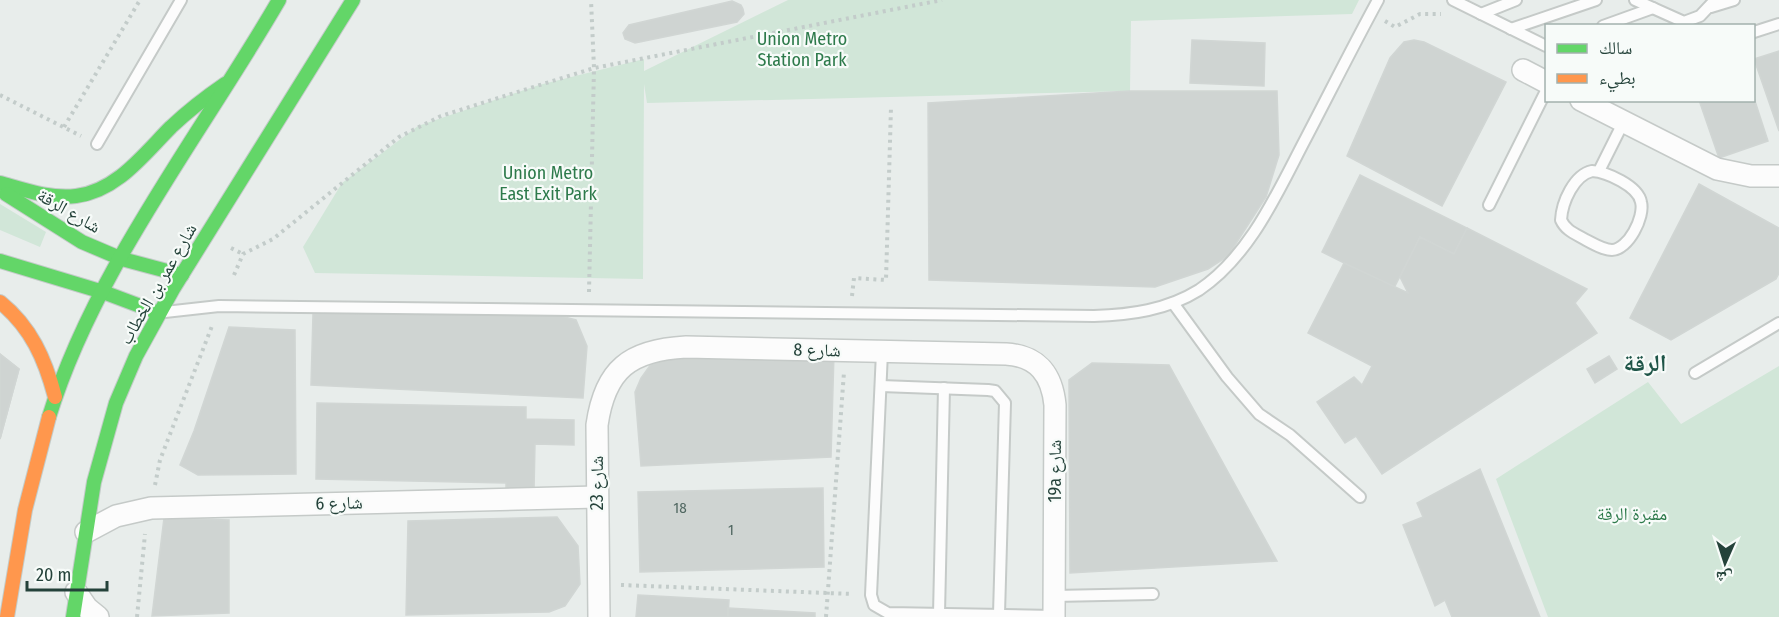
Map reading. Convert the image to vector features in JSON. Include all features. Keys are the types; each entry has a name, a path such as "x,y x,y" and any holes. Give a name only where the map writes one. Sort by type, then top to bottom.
{"main road":[{"path":"5,608 5,586 24,510 55,397 80,334 122,259 279,0"},
{"name":"شارع عمر بن الخطاب","path":"73,617 86,532 100,463 116,403 159,313 353,0"},
{"path":"0,183 46,196 74,196 99,190 117,182 133,169 188,110 232,81"},
{"name":"شارع الرقة","path":"0,190 82,242 122,259 182,275"},
{"path":"0,261 103,292 159,313"},
{"path":"0,302 21,321 37,344 48,370 55,397"}],"street":[{"path":"1522,70 1545,82"},
{"path":"1585,102 1717,169 1750,176 1779,176"},
{"name":"شارع 8","path":"630,360 667,348 686,347 1006,354"},
{"name":"19a شارع","path":"1006,354 1032,360 1050,379 1053,392 1054,609"},
{"name":"شارع 23","path":"599,617 597,425 601,400 612,377 630,360"},
{"name":"شارع 6","path":"86,532 116,516 151,508 597,498"},
{"path":"76,592 87,608 98,617"}],"lane":[{"path":"97,144 181,0"},
{"path":"270,15 272,0"},
{"path":"159,313 219,306 1094,316 1147,311 1173,303 1198,290 1221,272 1260,222 1378,0"},
{"path":"1453,0 1545,46"},
{"path":"1481,14 1516,0"},
{"path":"1511,29 1596,0"},
{"path":"1635,0 1684,24 1700,15 1713,3 1734,0"},
{"path":"1609,24 1653,8"},
{"path":"1755,32 1779,24"},
{"path":"1489,205 1545,93"},
{"path":"1599,171 1623,123"},
{"path":"1599,171 1635,191 1641,200 1640,218 1625,245 1618,249 1602,248 1566,229 1561,220 1578,177 1585,173 1599,171"},
{"path":"1173,303 1227,377 1259,414 1290,435 1360,497"},
{"path":"1695,373 1779,323"},
{"path":"882,351 871,595 874,605 882,612 999,614 1054,609 1153,594"},
{"path":"881,386 995,392 1005,403 999,614"},
{"path":"939,614 944,388"}],"path":[{"path":"64,127 140,0"},
{"path":"589,310 594,68 591,0"},
{"path":"234,275 243,254 273,239 399,136 441,116 594,68 942,0"},
{"path":"1371,13 1395,27 1420,14 1448,15"},
{"path":"0,95 97,144"},
{"path":"137,617 147,517 151,508 160,460 219,306"},
{"path":"599,584 871,595"}],"green space":[{"path":"788,0 1359,0 1352,14 1131,21 1130,91 647,103 644,84 643,279 315,273 303,247 342,183 418,126 539,85 644,59 644,71"},
{"path":"0,204 46,232 40,247 0,230"},
{"name":"مقبرة الرقة","path":"1779,366 1779,617 1548,617 1496,479 1648,382 1681,424"}],"building":[{"path":"732,1 741,5 743,9 744,14 737,22 635,43 625,39 623,33 629,25"},
{"path":"1192,40 1265,43 1264,86 1190,83"},
{"path":"1414,40 1424,42 1506,82 1442,206 1347,156 1390,58 1404,42"},
{"path":"1779,51 1779,131 1755,62 1755,59"},
{"path":"1130,91 1277,91 1279,155 1266,197 1228,256 1208,269 1155,287 929,280 928,103"},
{"path":"1755,101 1768,141 1719,158 1700,102"},
{"path":"1360,175 1467,228 1454,254 1420,237 1394,288 1322,252"},
{"path":"1699,184 1779,228 1779,273 1776,279 1671,340 1630,318"},
{"path":"1467,228 1587,289 1575,303 1597,333 1382,474 1356,436 1345,443 1317,402 1354,377 1362,385 1372,366 1308,333 1344,263 1408,293 1400,277 1420,237 1454,254"},
{"path":"313,314 557,315 576,320 587,346 583,398 311,385"},
{"path":"229,327 295,330 296,474 198,475 180,465 194,431"},
{"path":"683,353 834,353 831,457 641,466 635,392 641,378 654,360"},
{"path":"0,354 19,369 0,439"},
{"path":"0,354 19,369 0,439"},
{"path":"1609,356 1617,369 1595,383 1587,369"},
{"path":"1092,363 1169,365 1277,561 1070,573 1069,380"},
{"path":"317,403 526,407 526,419 574,420 574,445 535,444 534,490 506,490 506,483 316,479"},
{"path":"1480,469 1540,617 1452,617 1445,600 1435,606 1403,525 1423,517 1417,503"},
{"path":"823,488 824,567 640,572 638,492"},
{"path":"557,517 578,546 580,584 565,606 549,612 406,615 408,521"},
{"path":"164,518 229,520 229,613 152,616"},
{"path":"638,595 729,600 728,617 636,617"},
{"path":"728,608 815,613 815,617 728,617"}],"traffic: fast":[{"path":"49,417 69,362 121,256 279,0"},
{"path":"73,617 94,482 116,403 136,356 173,289 353,0"},
{"path":"0,183 38,193 66,197 91,193 129,170 184,115 225,84"},
{"path":"6,194 82,242 122,259 182,275"},
{"path":"0,261 103,292 159,313"}],"traffic: slow":[{"path":"0,302 20,322 35,345 47,370 55,397"},
{"path":"7,617 25,510 49,417"}],"district":[{"name":"الرقة","path":"1645,363"}],"park label":[{"name":"Union Metro Station Park","path":"802,49"},
{"name":"Union Metro East Exit Park","path":"548,183"}]}
